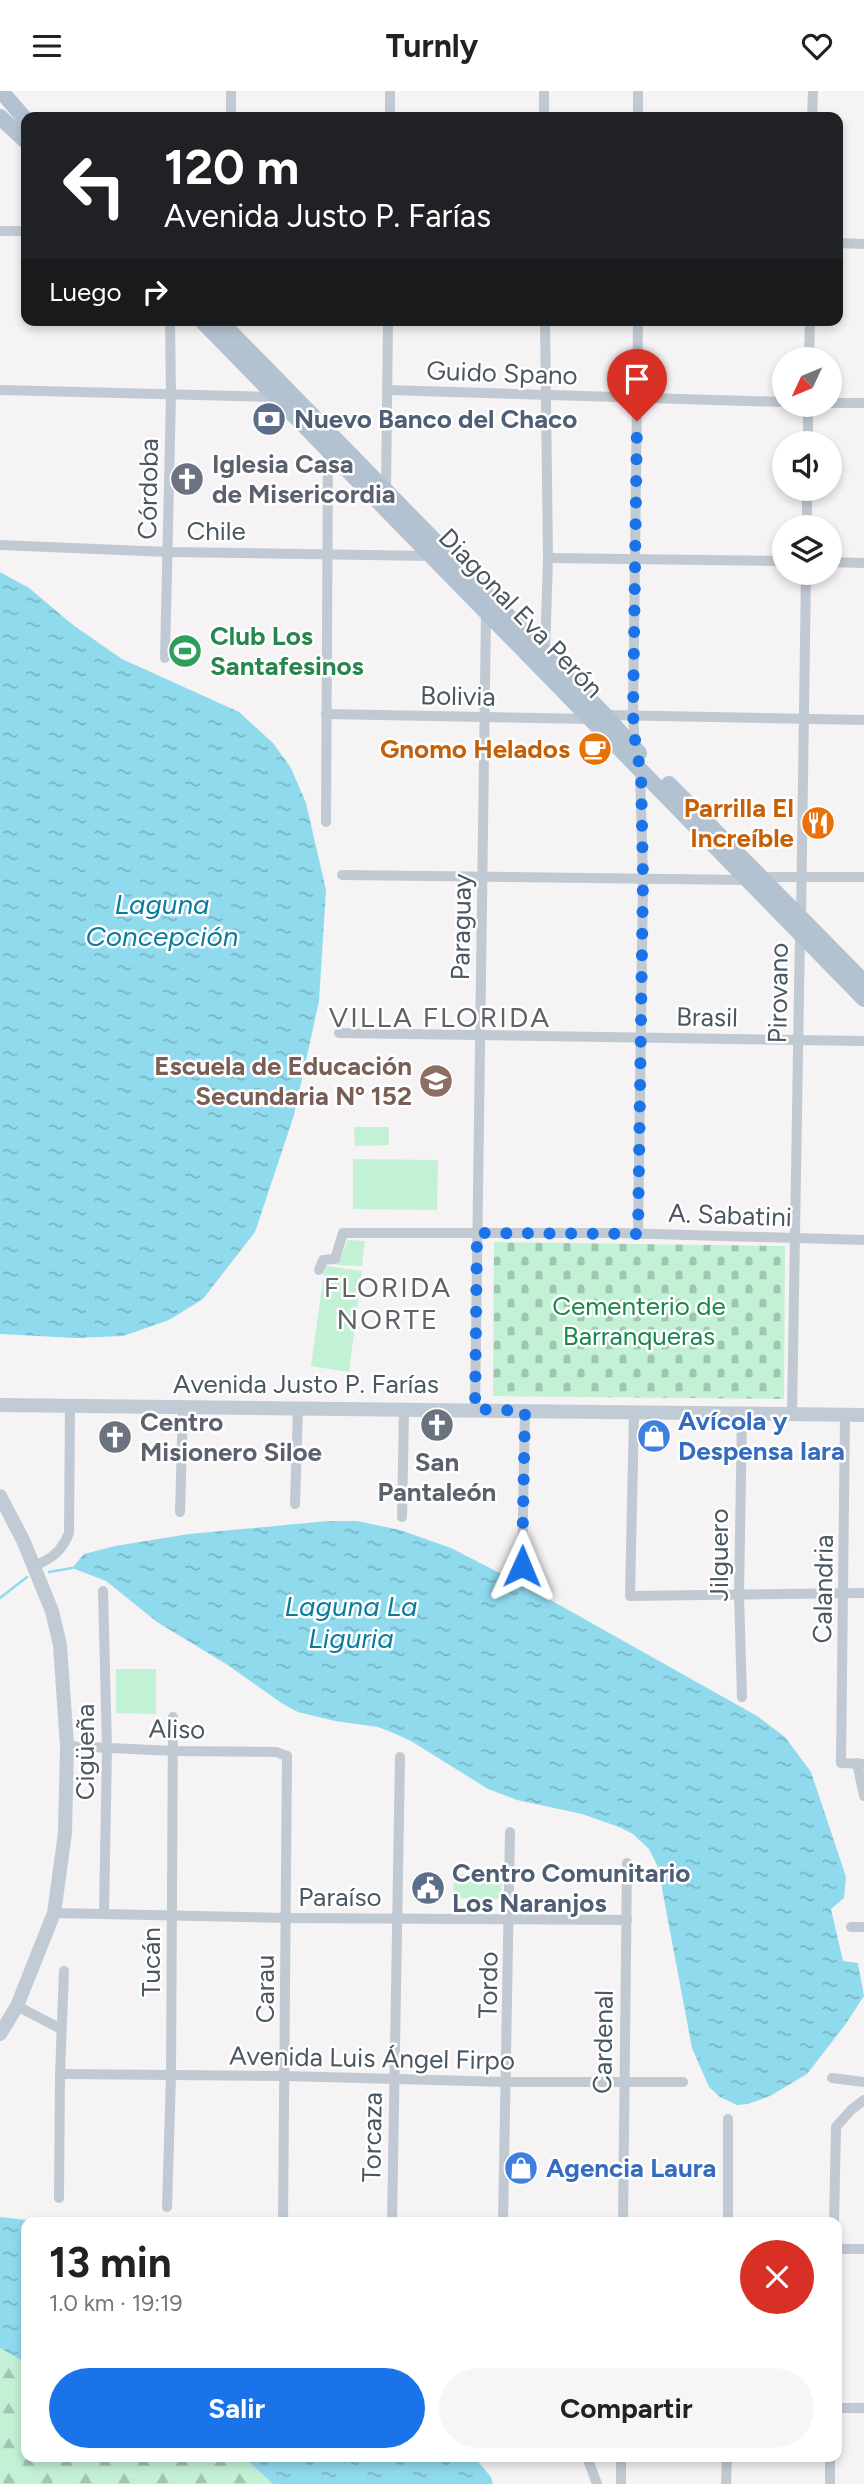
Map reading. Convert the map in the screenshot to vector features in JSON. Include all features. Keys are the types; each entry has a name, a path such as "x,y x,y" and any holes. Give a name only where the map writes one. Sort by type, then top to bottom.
{"main road":[{"path":"1,91 21,114"},
{"path":"0,117 21,136"},
{"name":"Diagonal Eva Perón","path":"207,326 486,613 636,751 755,878 800,933 864,999"},
{"name":"Diagonal Eva Perón","path":"225,326 545,655 641,770 755,878 801,916 864,982"}],"street":[{"path":"231,91 231,112"},
{"path":"390,91 390,112"},
{"path":"544,91 544,112"},
{"path":"638,91 638,112"},
{"path":"812,112 813,91"},
{"path":"0,231 21,231"},
{"path":"843,243 864,244"},
{"name":"Córdoba","path":"164,658 171,395 170,326"},
{"path":"386,492 388,326"},
{"path":"545,326 548,558 545,655"},
{"path":"638,326 633,715 636,751 641,770 643,879 638,1234"},
{"path":"809,347 810,326"},
{"path":"0,390 276,397"},
{"name":"Guido Spano","path":"387,390 772,402"},
{"path":"842,403 864,403"},
{"path":"326,821 328,451"},
{"name":"Chile","path":"0,545 168,552 431,556"},
{"path":"548,558 772,561"},
{"path":"842,562 864,563"},
{"name":"Pirovano","path":"792,1415 806,585"},
{"name":"Paraguay","path":"475,1409 486,613"},
{"name":"Bolivia","path":"326,714 484,717 633,715 864,720"},
{"path":"342,875 643,879 864,877"},
{"name":"Brasil","path":"339,1033 864,1041"},
{"name":"A. Sabatini","path":"318,1270 323,1260 335,1259 343,1233 638,1234 864,1240"},
{"name":"Avenida Justo P. Farías","path":"0,1405 864,1415"},
{"path":"34,1566 55,1557 69,1533 70,1406"},
{"path":"180,1512 183,1407"},
{"path":"295,1504 298,1409"},
{"path":"402,1517 404,1410"},
{"path":"522,1566 525,1411"},
{"path":"634,1413 630,1596 864,1593"},
{"name":"Jilguero","path":"742,1414 739,1595 742,1697"},
{"name":"Calandria","path":"845,1415 841,1763 860,1764"},
{"path":"0,1496 34,1566 52,1611 60,1645 66,1746 65,1833 54,1913 18,2006 0,2034"},
{"name":"Cigüeña","path":"103,1591 107,1748 104,1913"},
{"name":"Tucán","path":"167,2207 171,2075 173,1717"},
{"name":"Aliso","path":"66,1746 276,1752 287,1756"},
{"name":"Carau","path":"283,2217 287,1756"},
{"name":"Torcaza","path":"392,2217 400,1757"},
{"path":"860,1764 864,1796"},
{"name":"Tordo","path":"503,2217 510,1832"},
{"name":"Cardenal","path":"623,2217 627,1863"},
{"name":"Paraíso","path":"54,1913 286,1918 626,1920"},
{"path":"851,1927 864,1927"},
{"path":"59,2197 64,1971"},
{"path":"18,2006 61,2029"},
{"name":"Avenida Luis Ángel Firpo","path":"60,2074 507,2082 683,2082"},
{"path":"832,2078 864,2082"},
{"path":"834,2217 836,2127 864,2100"},
{"path":"728,2119 728,2217"},
{"path":"842,2249 864,2249"},
{"path":"842,2408 864,2408"},
{"path":"589,2462 597,2484"},
{"path":"621,2462 621,2484"},
{"path":"726,2484 727,2462"},
{"path":"830,2462 830,2484"}],"green space":[{"path":"354,1127 389,1127 389,1145 355,1146"},
{"path":"353,1159 438,1160 437,1210 353,1209"},
{"path":"348,1240 365,1241 362,1266 337,1265"},
{"name":"Cementerio de Barranqueras","path":"494,1242 785,1246 784,1399 493,1396"},
{"path":"325,1266 362,1271 349,1372 311,1366"},
{"path":"116,1669 156,1669 156,1714 116,1713"},
{"path":"454,1874 502,1875 501,1899 453,1898"},
{"path":"0,2348 21,2360 21,2462 249,2462 273,2484 0,2484"}],"water":[{"name":"Laguna Concepción","path":"0,572 29,588 73,625 122,659 239,712 273,743 291,768 306,803 326,890 319,1001 294,1115 255,1232 203,1299 169,1320 123,1336 75,1338 0,1334"},
{"name":"Laguna La Liguria","path":"328,1521 357,1521 400,1530 451,1548 531,1589 757,1716 785,1737 811,1772 846,1877 844,1898 831,1909 843,1961 858,1963 864,1996 807,2074 770,2096 748,2104 737,2105 720,2097 709,2087 692,2048 658,1867 649,1849 633,1834 582,1814 517,1800 488,1789 411,1741 378,1727 298,1712 157,1622 106,1581 72,1568 84,1554 115,1546 189,1534"},
{"path":"0,2217 21,2219 21,2360 0,2348"},
{"path":"249,2462 478,2462 491,2477 493,2484 273,2484"}],"waterway":[{"path":"49,1572 72,1568"},
{"path":"0,1598 27,1577"}],"place":[{"name":"Nuevo Banco del Chaco","path":"269,419"},
{"name":"Iglesia Casa de Misericordia","path":"187,479"},
{"name":"Club Los Santafesinos","path":"185,651"},
{"name":"Gnomo Helados","path":"595,749"},
{"name":"Parrilla El Increíble","path":"818,823"},
{"name":"Escuela de Educación Secundaria Nº 152","path":"436,1081"},
{"name":"San Pantaleón","path":"437,1425"},
{"name":"Avícola y Despensa Iara","path":"654,1436"},
{"name":"Centro Misionero Siloe","path":"115,1437"},
{"name":"Centro Comunitario Los Naranjos","path":"428,1888"},
{"name":"Agencia Laura","path":"521,2168"}],"district":[{"name":"VILLA FLORIDA","path":"440,1017"},
{"name":"FLORIDA NORTE","path":"388,1303"}],"route":[{"path":"522,1566 525,1411 475,1409 477,1233 638,1234 643,879 641,770 636,751 633,715 637,421"}]}
